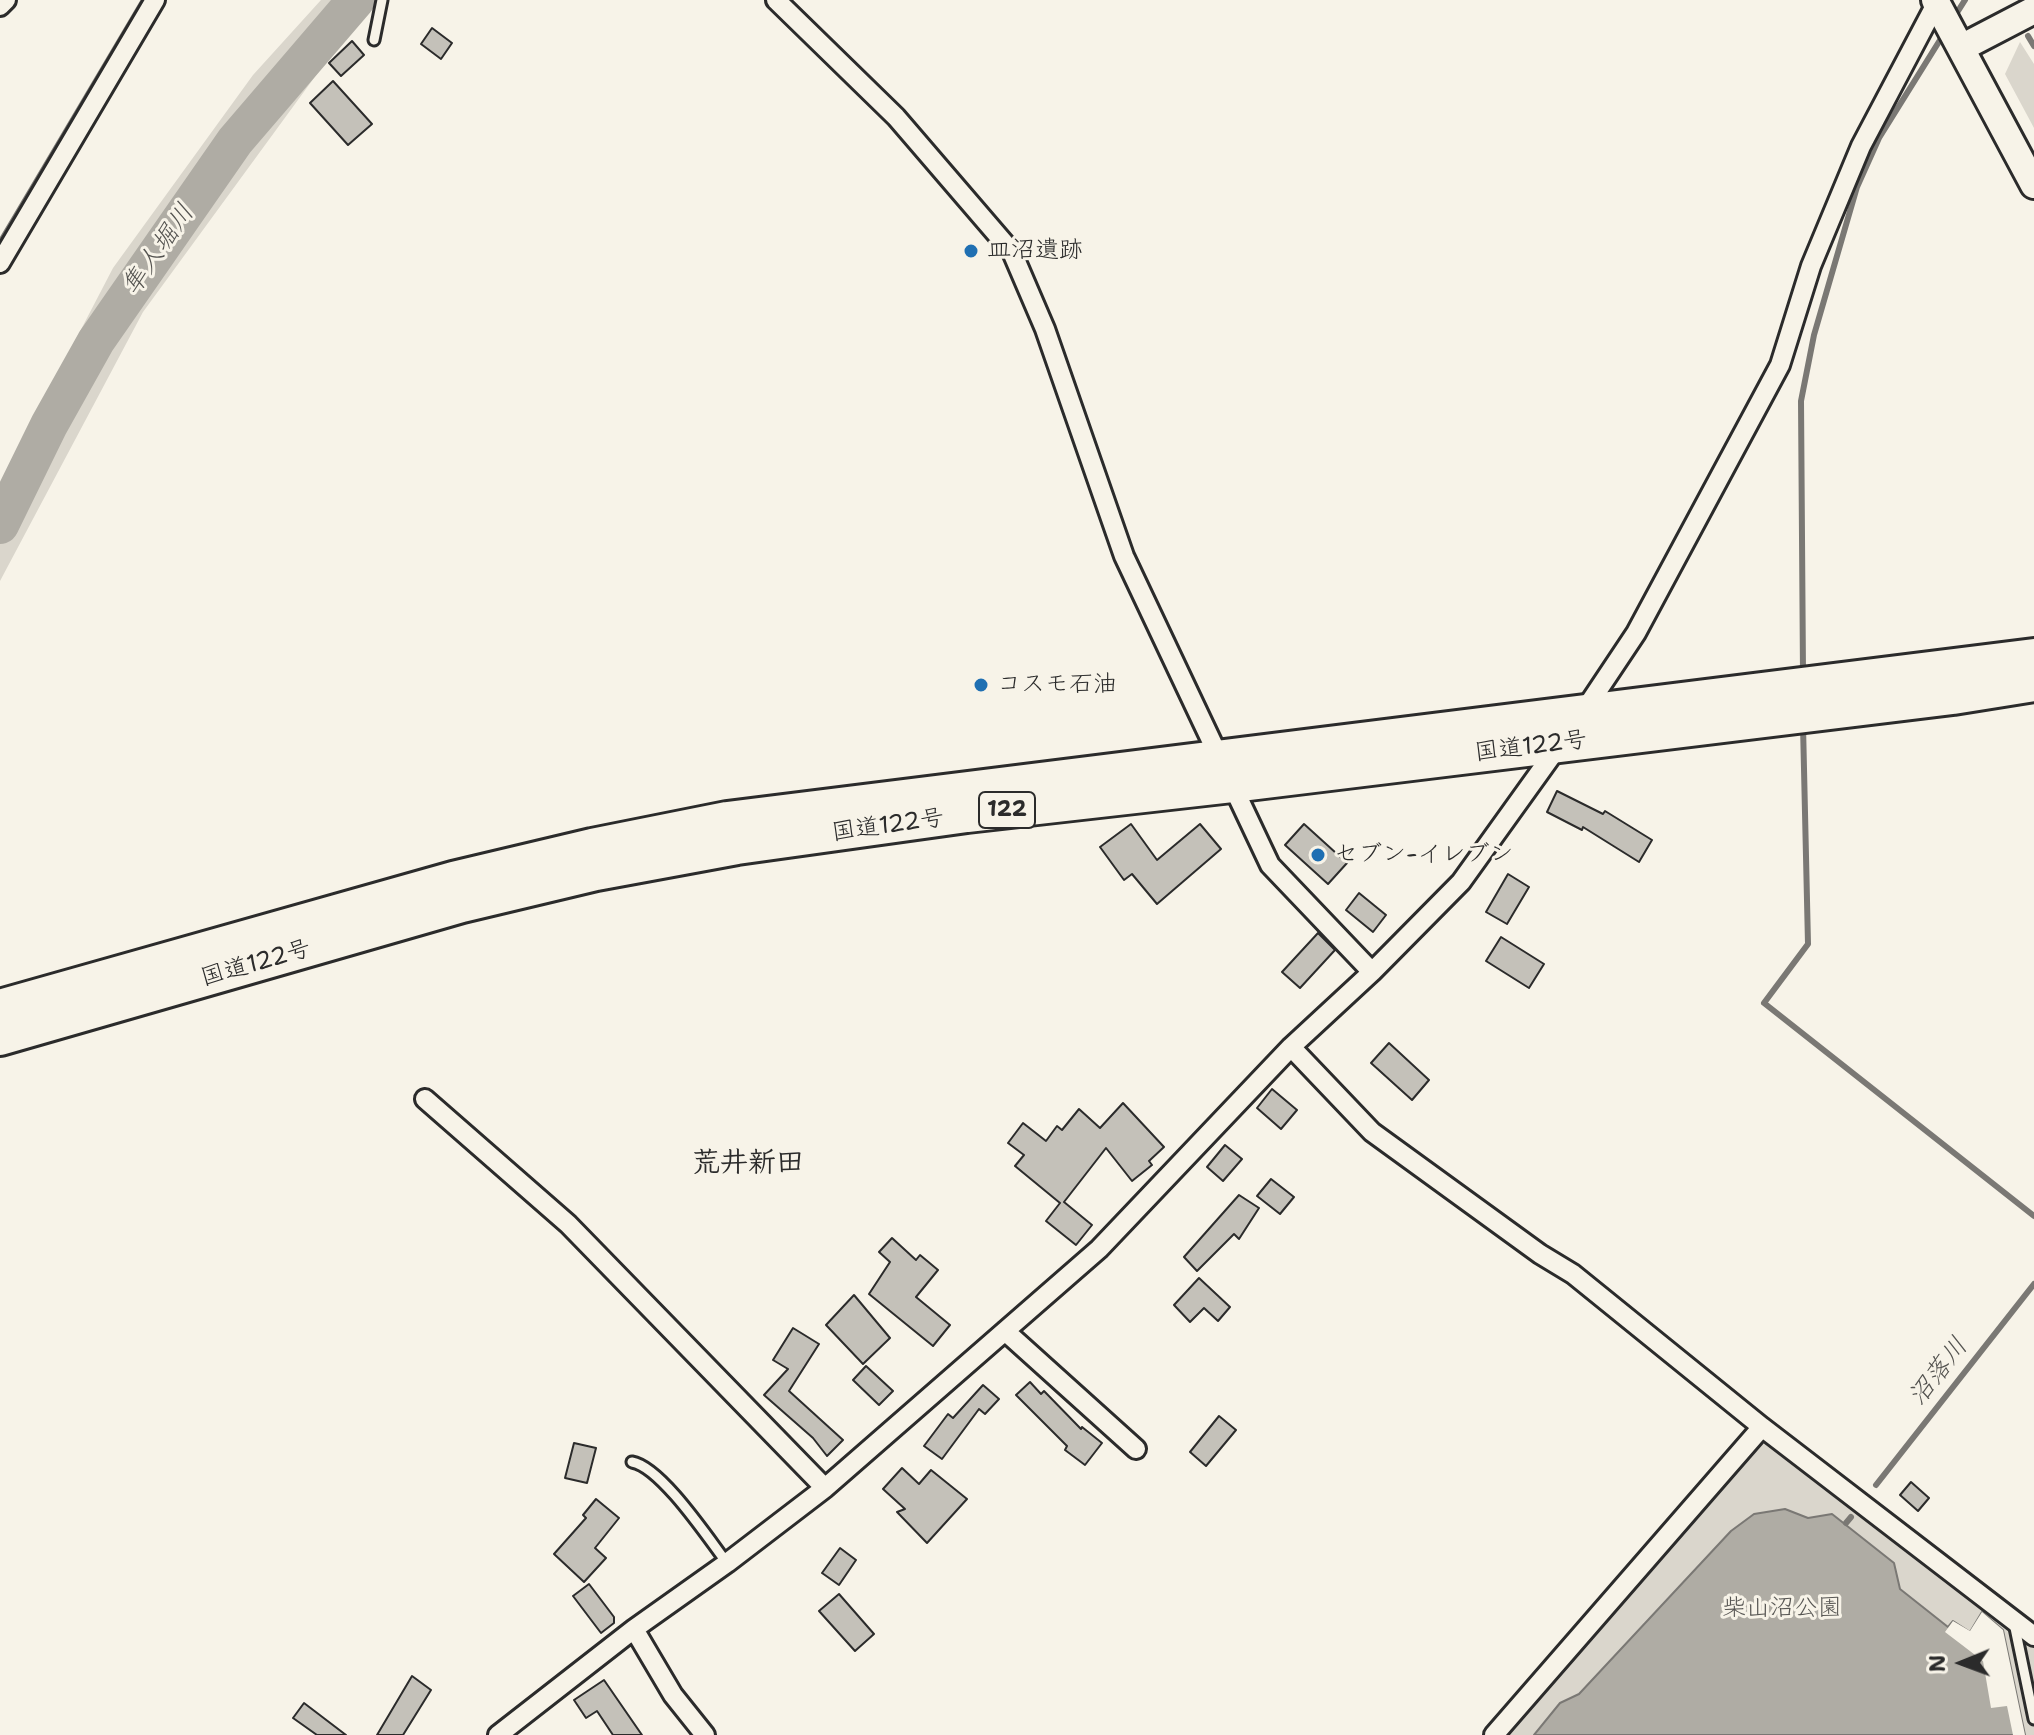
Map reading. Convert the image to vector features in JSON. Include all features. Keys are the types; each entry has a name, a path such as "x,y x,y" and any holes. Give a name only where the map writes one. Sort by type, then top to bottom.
{"highway":[{"name":"国道122号","path":"0,1038 462,905 596,873 737,847 936,819 1583,713 2034,656"},
{"name":"国道122号","path":"0,1007 453,879 592,846 727,819 1225,771 1560,743 1937,699 2034,684"}],"street":[{"path":"0,6 6,0"},
{"path":"0,263 155,0"},
{"path":"776,0 896,117 1012,252 1045,329 1124,556 1270,865 1372,972"},
{"path":"1936,1 2034,185"},
{"path":"498,1735 634,1629 825,1488 1099,1249 1291,1047 1372,972 1461,882 1583,713 1636,633 1780,365 1811,266 1861,146 1936,1"},
{"path":"1963,47 2031,9"},
{"path":"1291,1047 1372,1132 1540,1254 1573,1274 1762,1427 2034,1636"},
{"path":"425,1099 568,1224 825,1488"},
{"path":"1005,1331 1136,1449"},
{"path":"1494,1735 1762,1427"},
{"path":"634,1629 673,1695 705,1735"}],"lane":[{"path":"374,40 382,0"},
{"path":"632,1462 642,1463 659,1479 727,1563"},
{"path":"2013,1620 2034,1719"}],"green space":[{"path":"321,0 346,0 268,84 90,337 47,413 0,510 0,485 113,268 253,75"},
{"path":"363,0 371,0 143,312 0,581 0,543 45,448 98,355 252,129"},
{"path":"2020,42 2034,64 2034,128 2005,74"},
{"name":"柴山沼公園","path":"1756,1443 1776,1444 2034,1643 2034,1735 1504,1735"}],"shaded area":[{"name":"柴山沼公園","path":"1785,1509 1808,1518 1832,1514 1894,1563 1900,1589 1948,1627 1953,1621 1970,1632 1982,1612 2003,1630 2025,1735 1534,1735 1560,1703 1579,1694 1731,1531 1754,1514"}],"pier":[{"path":"1982,1612 2003,1630 2025,1735 2013,1735 2007,1706 1991,1708 1983,1661 1945,1632 1953,1621 1970,1631"}],"building":[{"path":"432,28 452,43 441,59 421,44"},
{"path":"352,41 364,55 341,76 329,63"},
{"path":"333,81 372,124 348,145 310,103"},
{"path":"1557,791 1603,814 1605,811 1652,840 1639,862 1583,827 1582,830 1547,812"},
{"path":"1131,824 1157,860 1200,824 1221,849 1157,904 1132,874 1124,880 1100,847"},
{"path":"1304,824 1347,863 1328,884 1285,845"},
{"path":"1508,874 1529,887 1507,924 1486,912"},
{"path":"1359,893 1386,915 1373,932 1346,910"},
{"path":"1318,933 1335,950 1300,988 1282,972"},
{"path":"1501,937 1544,964 1529,988 1486,961"},
{"path":"1389,1043 1429,1080 1412,1100 1371,1063"},
{"path":"1272,1089 1297,1110 1281,1129 1257,1108"},
{"path":"1123,1103 1164,1147 1149,1161 1152,1165 1132,1181 1106,1148 1064,1202 1092,1225 1076,1245 1046,1221 1060,1203 1015,1166 1024,1155 1008,1143 1023,1123 1046,1141 1057,1126 1062,1130 1079,1109 1100,1128"},
{"path":"1225,1145 1242,1159 1223,1181 1207,1167"},
{"path":"1271,1179 1294,1197 1280,1214 1257,1196"},
{"path":"1239,1195 1259,1208 1239,1239 1234,1234 1197,1271 1184,1257"},
{"path":"892,1238 916,1260 920,1255 938,1270 916,1297 950,1325 933,1346 869,1294 890,1262 879,1252"},
{"path":"1199,1278 1230,1307 1218,1321 1204,1308 1190,1322 1174,1305"},
{"path":"854,1295 890,1338 863,1364 826,1325"},
{"path":"793,1328 819,1344 789,1391 843,1440 827,1456 813,1438 764,1395 788,1369 773,1360"},
{"path":"866,1366 893,1391 879,1405 853,1380"},
{"path":"1030,1382 1041,1394 1044,1391 1081,1429 1102,1443 1085,1465 1065,1450 1067,1446 1016,1395"},
{"path":"983,1385 999,1399 985,1414 979,1409 942,1459 924,1446 948,1414 953,1418"},
{"path":"1219,1416 1236,1430 1206,1466 1190,1452"},
{"path":"574,1443 596,1448 587,1483 565,1478"},
{"path":"902,1468 919,1484 931,1470 967,1499 927,1543 897,1512 905,1509 883,1489"},
{"path":"1911,1482 1929,1498 1918,1511 1900,1495"},
{"path":"596,1499 619,1518 595,1548 606,1558 584,1582 554,1554 586,1518 583,1515"},
{"path":"840,1548 856,1560 839,1585 822,1573"},
{"path":"589,1584 614,1617 614,1623 601,1633 573,1596"},
{"path":"839,1594 874,1634 855,1651 819,1611"},
{"path":"412,1676 431,1690 403,1735 377,1735"},
{"path":"604,1680 642,1735 613,1735 597,1711 586,1718 574,1700"},
{"path":"304,1703 346,1735 317,1735 293,1718"}],"waterway":[{"path":"0,243 144,0"},
{"name":"隼人堀川","path":"0,525 49,425 96,341 235,141 356,0"},
{"path":"1953,19 1965,0"},
{"path":"1803,674 1801,401 1814,335 1857,187 1879,138 1945,32"},
{"name":"沼落川","path":"2028,36 2034,46"},
{"path":"1803,725 1808,944 1764,1003 2034,1216"},
{"name":"沼落川","path":"1876,1485 2034,1284"},
{"name":"沼落川","path":"1846,1523 1851,1517"}],"place":[{"name":"皿沼遺跡","path":"971,251"},
{"name":"コスモ石油","path":"981,685"},
{"name":"セブン-イレブン","path":"1318,855"}],"district":[{"name":"荒井新田","path":"748,1164"}]}
